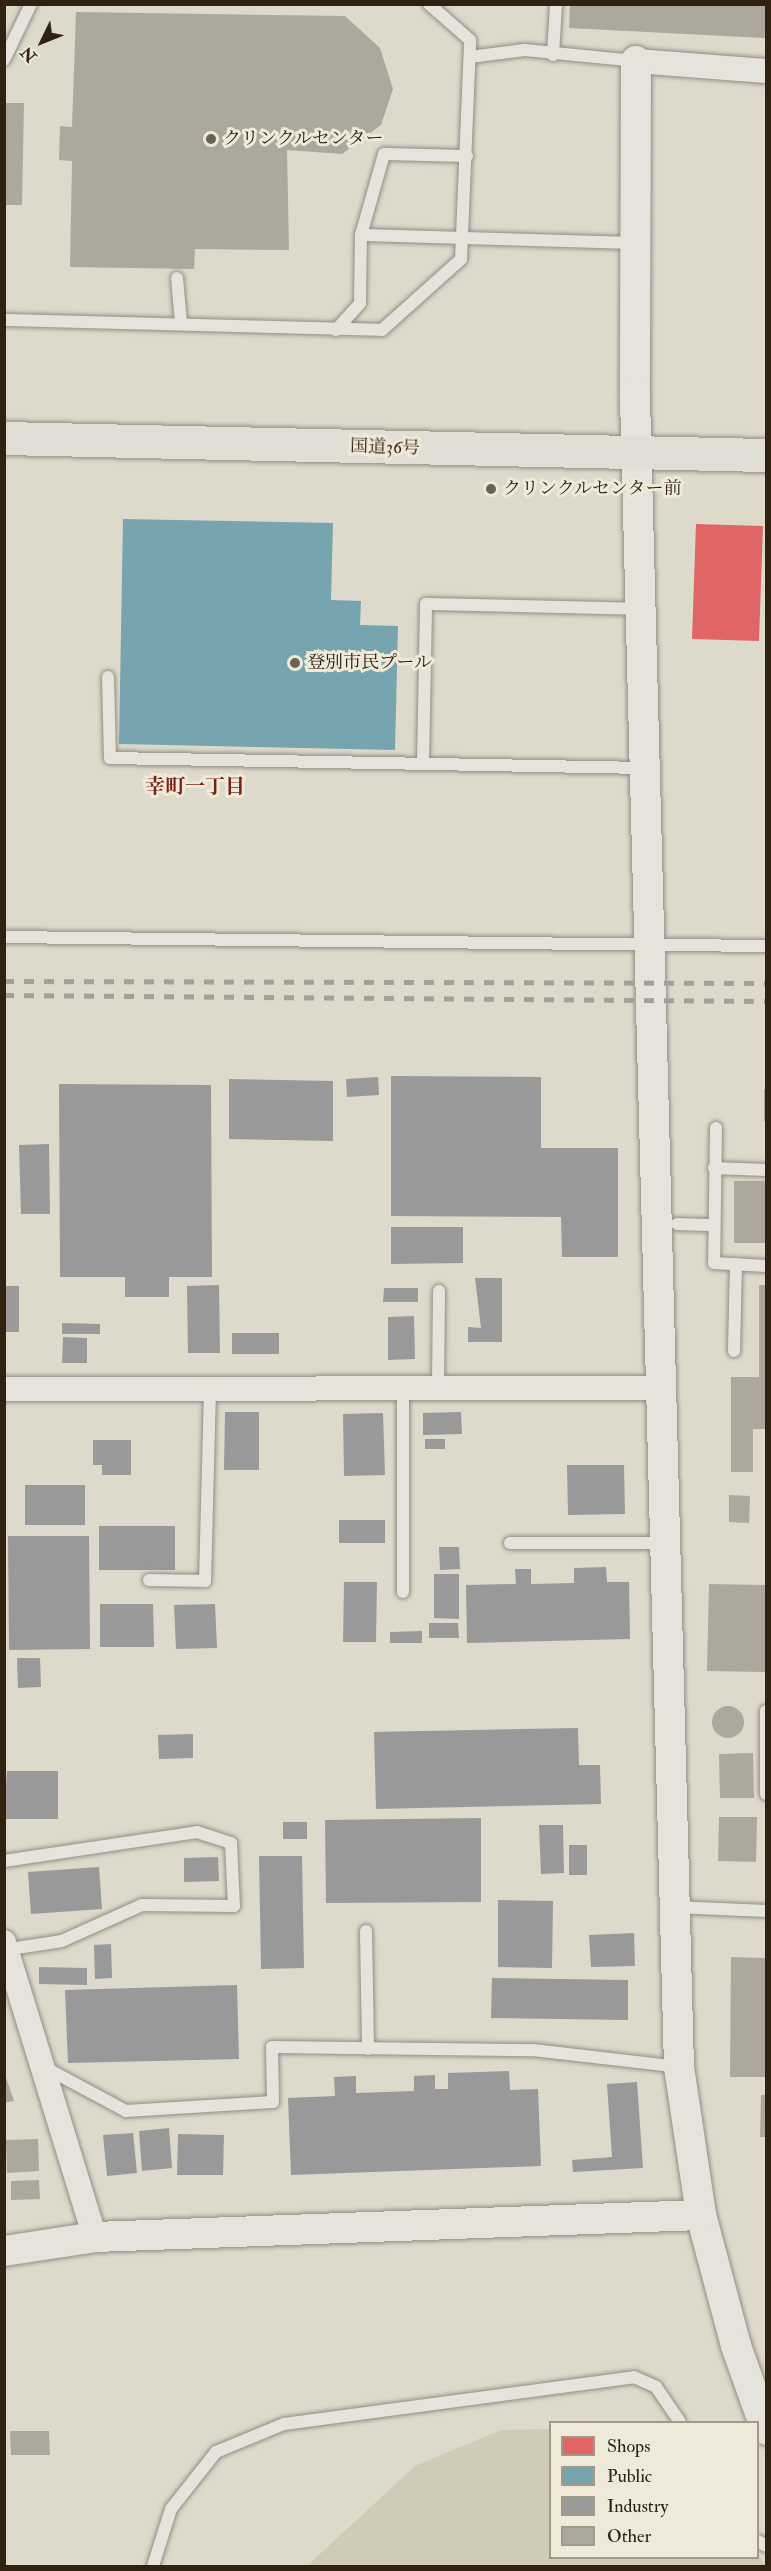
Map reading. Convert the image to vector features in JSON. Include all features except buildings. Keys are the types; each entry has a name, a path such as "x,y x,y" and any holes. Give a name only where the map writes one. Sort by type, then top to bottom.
{"highway":[{"name":"国道36号","path":"4,438 637,454 766,455"}],"street":[{"path":"766,71 636,60 635,243 647,946 666,1543 679,2067 701,2215 736,2346 766,2430"},
{"path":"4,1389 661,1388"},
{"path":"5,1947 44,2067 94,2237"},
{"path":"4,2251 94,2237 701,2215"}],"lane":[{"path":"4,60 31,4"},
{"path":"4,320 382,330 461,259 464,237 470,40 429,4"},
{"path":"553,55 556,4"},
{"path":"470,57 525,50 553,55 636,60"},
{"path":"336,330 360,303 361,235 384,154 466,156"},
{"path":"361,235 635,243"},
{"path":"177,278 181,323"},
{"path":"423,763 426,604 642,609"},
{"path":"108,677 110,758 645,768"},
{"path":"4,938 766,946"},
{"path":"716,1128 714,1263 766,1266"},
{"path":"714,1168 766,1170"},
{"path":"677,1224 714,1225"},
{"path":"734,1352 736,1264"},
{"path":"438,1387 439,1291"},
{"path":"403,1387 403,1592"},
{"path":"149,1580 206,1581 210,1388"},
{"path":"510,1543 666,1543"},
{"path":"766,1712 766,1794"},
{"path":"4,1861 197,1832 231,1843 234,1906 142,1905 62,1941 5,1947"},
{"path":"675,1907 766,1911"},
{"path":"366,1931 368,2049"},
{"path":"44,2067 126,2111 273,2102 272,2047 533,2050 679,2067"},
{"path":"153,2566 171,2509 216,2452 284,2424 634,2377 656,2386 679,2421"}],"shaded area":[{"path":"549,2429 549,2559 759,2559 759,2556 766,2566 307,2566 415,2466 501,2430"}],"railway":[{"path":"4,981 766,983"},
{"path":"4,995 766,1001"}],"place":[{"name":"クリンクルセンター","path":"211,139"},
{"name":"クリンクルセンター前","path":"491,489"},
{"name":"登別市民プール","path":"295,663"}],"district":[{"name":"幸町一丁目","path":"195,786"}]}
